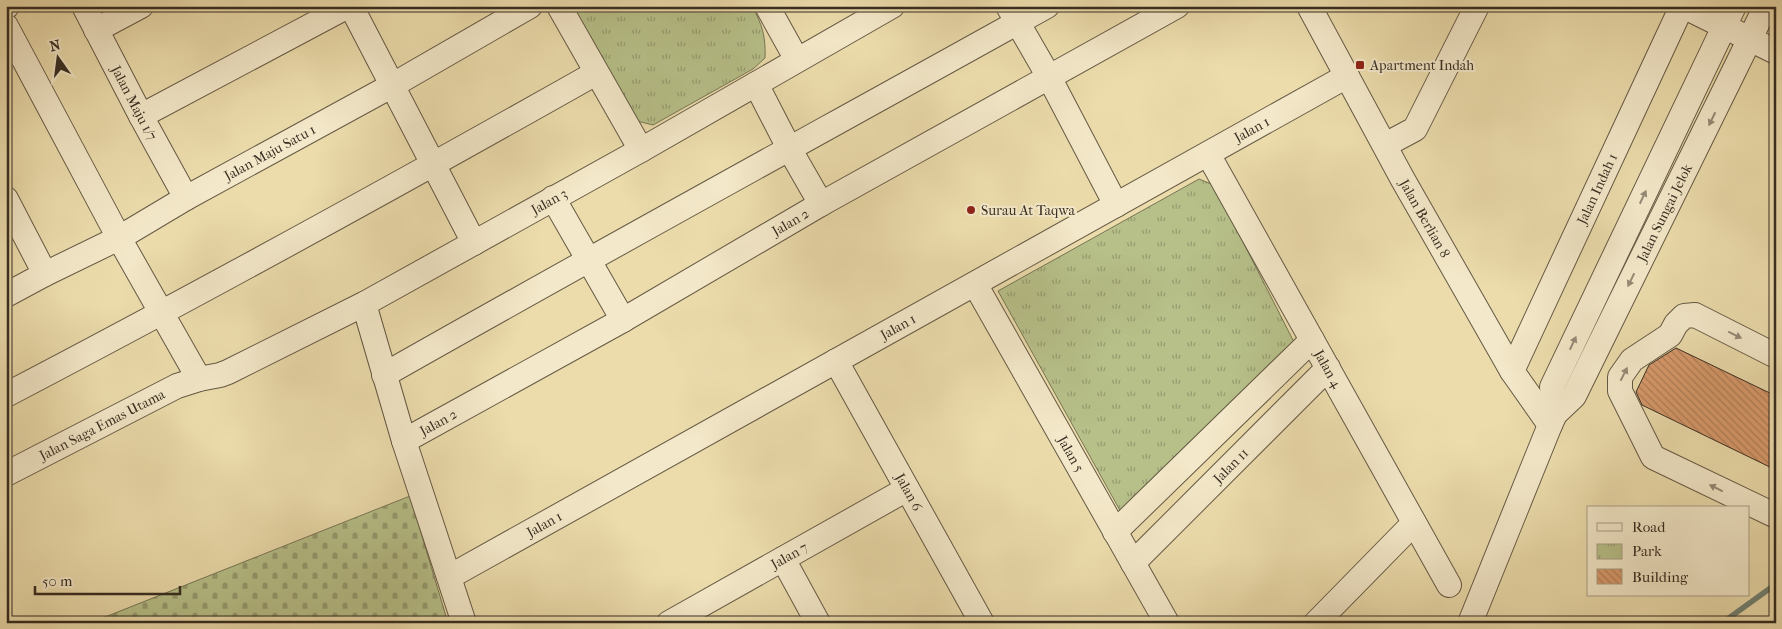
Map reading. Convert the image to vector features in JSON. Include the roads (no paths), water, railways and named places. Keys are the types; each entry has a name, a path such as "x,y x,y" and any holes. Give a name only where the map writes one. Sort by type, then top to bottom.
{"street":[{"name":"Jalan Maju 1/7","path":"84,6 186,198"},
{"path":"96,30 141,6"},
{"path":"141,116 348,6"},
{"path":"351,6 474,243"},
{"name":"Jalan Maju Satu 1","path":"6,295 119,238 186,198 392,85 530,6"},
{"path":"559,6 641,150"},
{"path":"767,6 797,60"},
{"name":"Jalan 3","path":"199,378 228,372 364,304 641,150 892,6"},
{"path":"384,375 588,259 790,150 1013,15 1047,6"},
{"name":"Jalan 2","path":"404,441 623,320 821,204 1177,6"},
{"name":"Jalan Berlian 8","path":"1310,6 1402,178 1512,370 1553,420"},
{"path":"1385,145 1415,128 1477,6"},
{"path":"1686,8 1729,12 1767,19 1776,52"},
{"path":"1686,8 1705,31 1710,56"},
{"name":"Jalan Indah 1","path":"1512,370 1686,8"},
{"name":"Jalan Sungai Jelok","path":"1553,420 1552,387 1710,56 1729,12"},
{"path":"1013,15 1049,77 1116,205"},
{"name":"Jalan Sungai Jelok","path":"1470,623 1553,420 1574,396 1733,75 1767,19"},
{"path":"6,26 119,238 199,378"},
{"path":"1733,75 1745,66 1776,60"},
{"path":"6,395 162,314 596,73"},
{"name":"Jalan 1","path":"450,577 1347,76"},
{"path":"756,84 790,150 821,204"},
{"name":"Jalan 4","path":"1208,154 1449,585"},
{"path":"554,198 623,320"},
{"path":"6,199 45,274"},
{"name":"Jalan 5","path":"975,284 1166,623"},
{"path":"364,304 404,441 464,623"},
{"path":"1776,354 1774,355 1695,315 1684,316 1676,324 1670,335 1632,360 1620,377 1620,391 1653,457 1776,516"},
{"path":"1115,532 1312,340"},
{"name":"Jalan 6","path":"836,361 982,623"},
{"name":"Jalan 11","path":"1132,563 1328,368"},
{"name":"Jalan Saga Emas Utama","path":"6,474 177,386 199,378"},
{"name":"Jalan 7","path":"669,623 907,489"},
{"path":"1316,623 1414,523"},
{"path":"783,559 818,623"}],"waterway":[{"path":"1722,623 1776,584"}],"place":[{"name":"Apartment Indah","path":"1360,65"},
{"name":"Surau At Taqwa","path":"971,210"}]}
